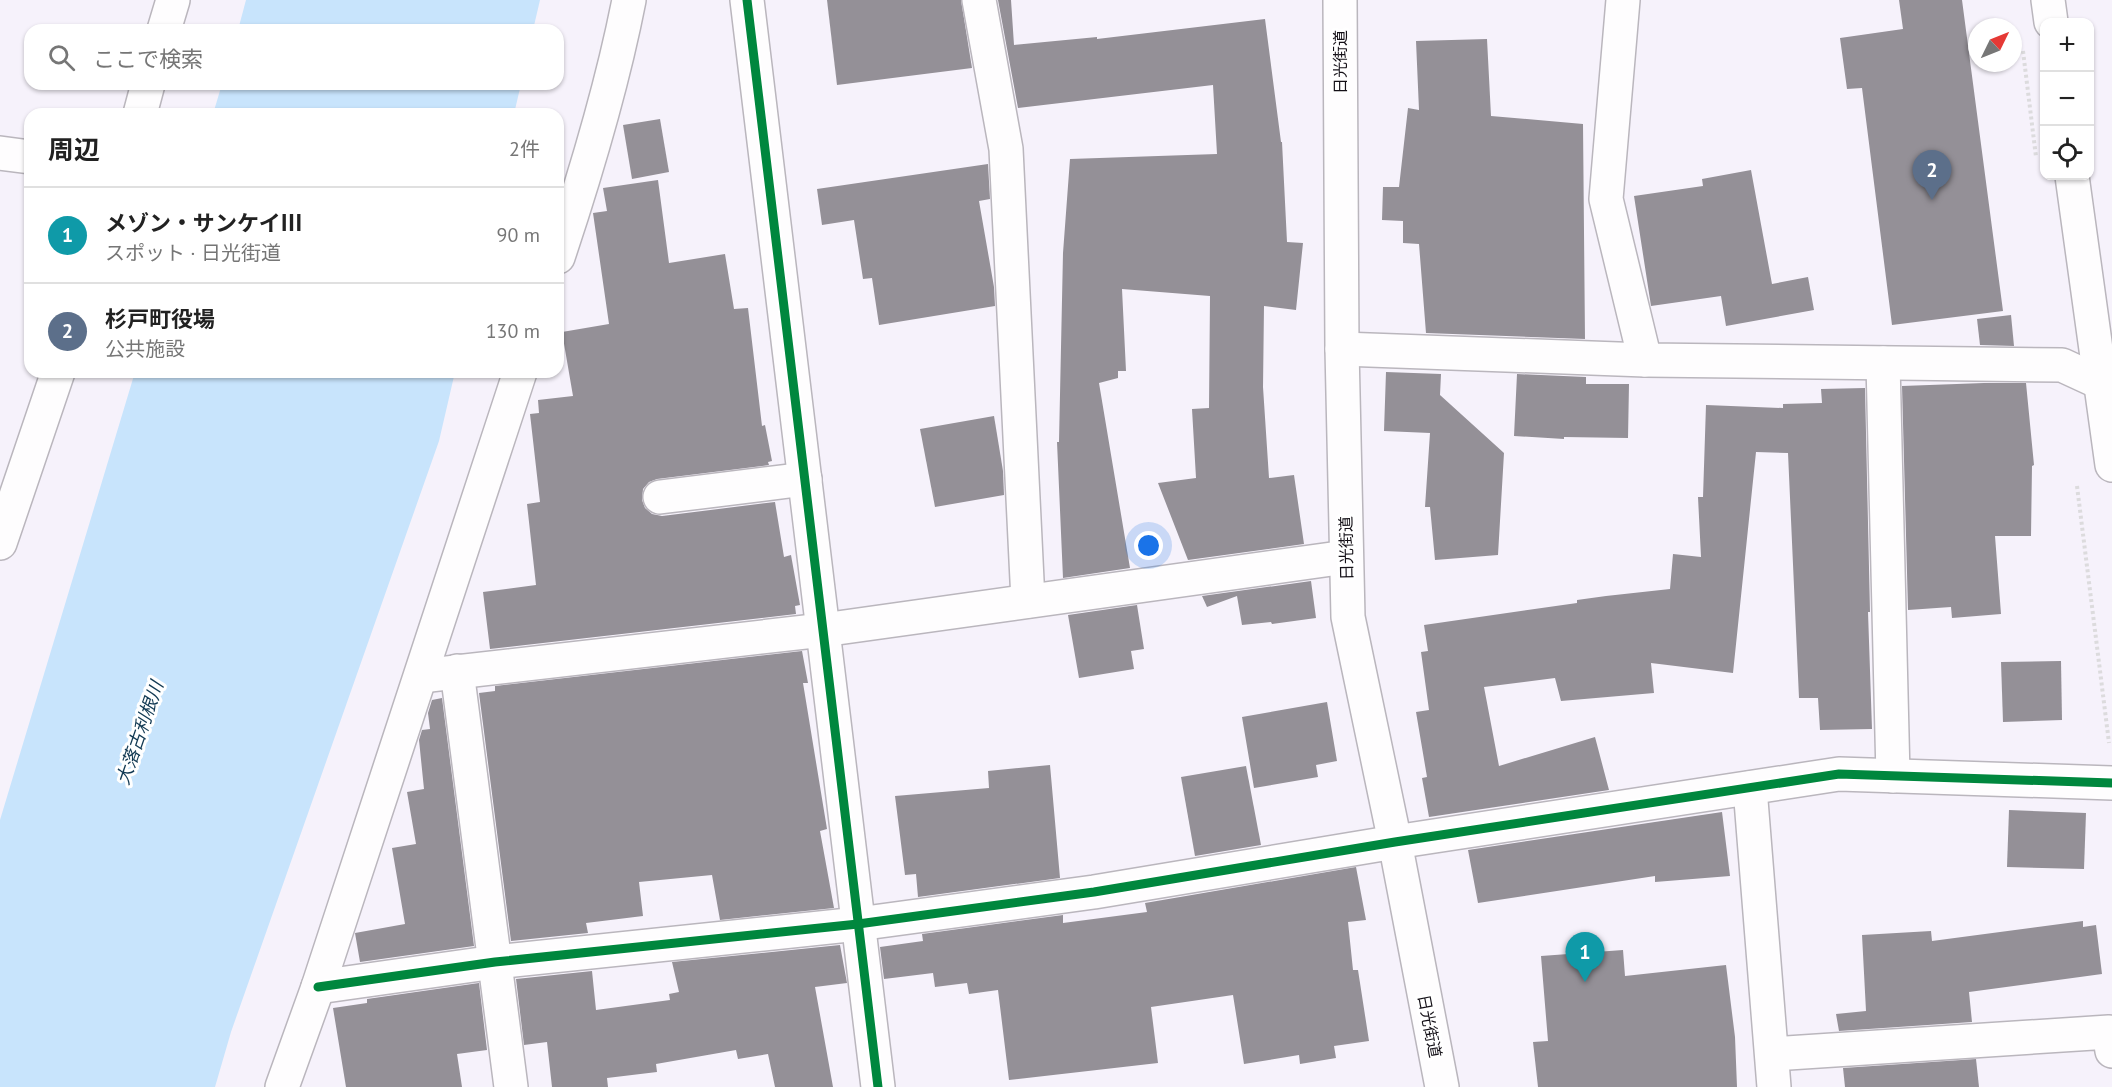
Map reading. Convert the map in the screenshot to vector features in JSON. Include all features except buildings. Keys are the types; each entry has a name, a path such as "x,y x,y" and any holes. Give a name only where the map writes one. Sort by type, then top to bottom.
{"street":[{"path":"166,24 172,0"},
{"path":"564,239 581,187 622,37 629,0"},
{"path":"747,0 878,1087"},
{"path":"979,0 1006,149 1028,601"},
{"name":"日光街道","path":"1340,0 1342,349 1348,617 1395,842 1442,1087"},
{"path":"1623,0 1606,198 1645,360"},
{"path":"2048,0 2050,18"},
{"path":"142,108 146,90"},
{"path":"0,153 24,156"},
{"path":"2073,180 2106,383 2112,465"},
{"path":"1342,349 1645,360 2062,365 2106,383"},
{"path":"1883,363 1893,776"},
{"path":"0,543 56,378"},
{"path":"282,1087 318,987 518,378"},
{"path":"660,497 805,479"},
{"path":"421,676 823,630 1346,558"},
{"path":"458,671 511,1087"},
{"path":"318,987 495,962 858,924 1094,892 1395,842 1839,774 2112,783"},
{"path":"1750,788 1774,1087"},
{"path":"1772,1054 2109,1032 2112,1051"}],"water":[{"path":"246,0 540,0 534,24 240,24"},
{"path":"220,90 520,90 515,108 215,108"},
{"name":"大落古利根川","path":"133,378 454,378 439,441 231,1032 215,1087 0,1087 0,820"}],"cycle path":[{"path":"747,0 878,1087"},
{"path":"318,987 495,962 858,924 1094,892 1395,842 1839,774 2112,783"}],"place":[{"name":"杉戸町役場","path":"1932,200"},
{"name":"メゾン・サンケイⅢ","path":"1585,982"}]}
